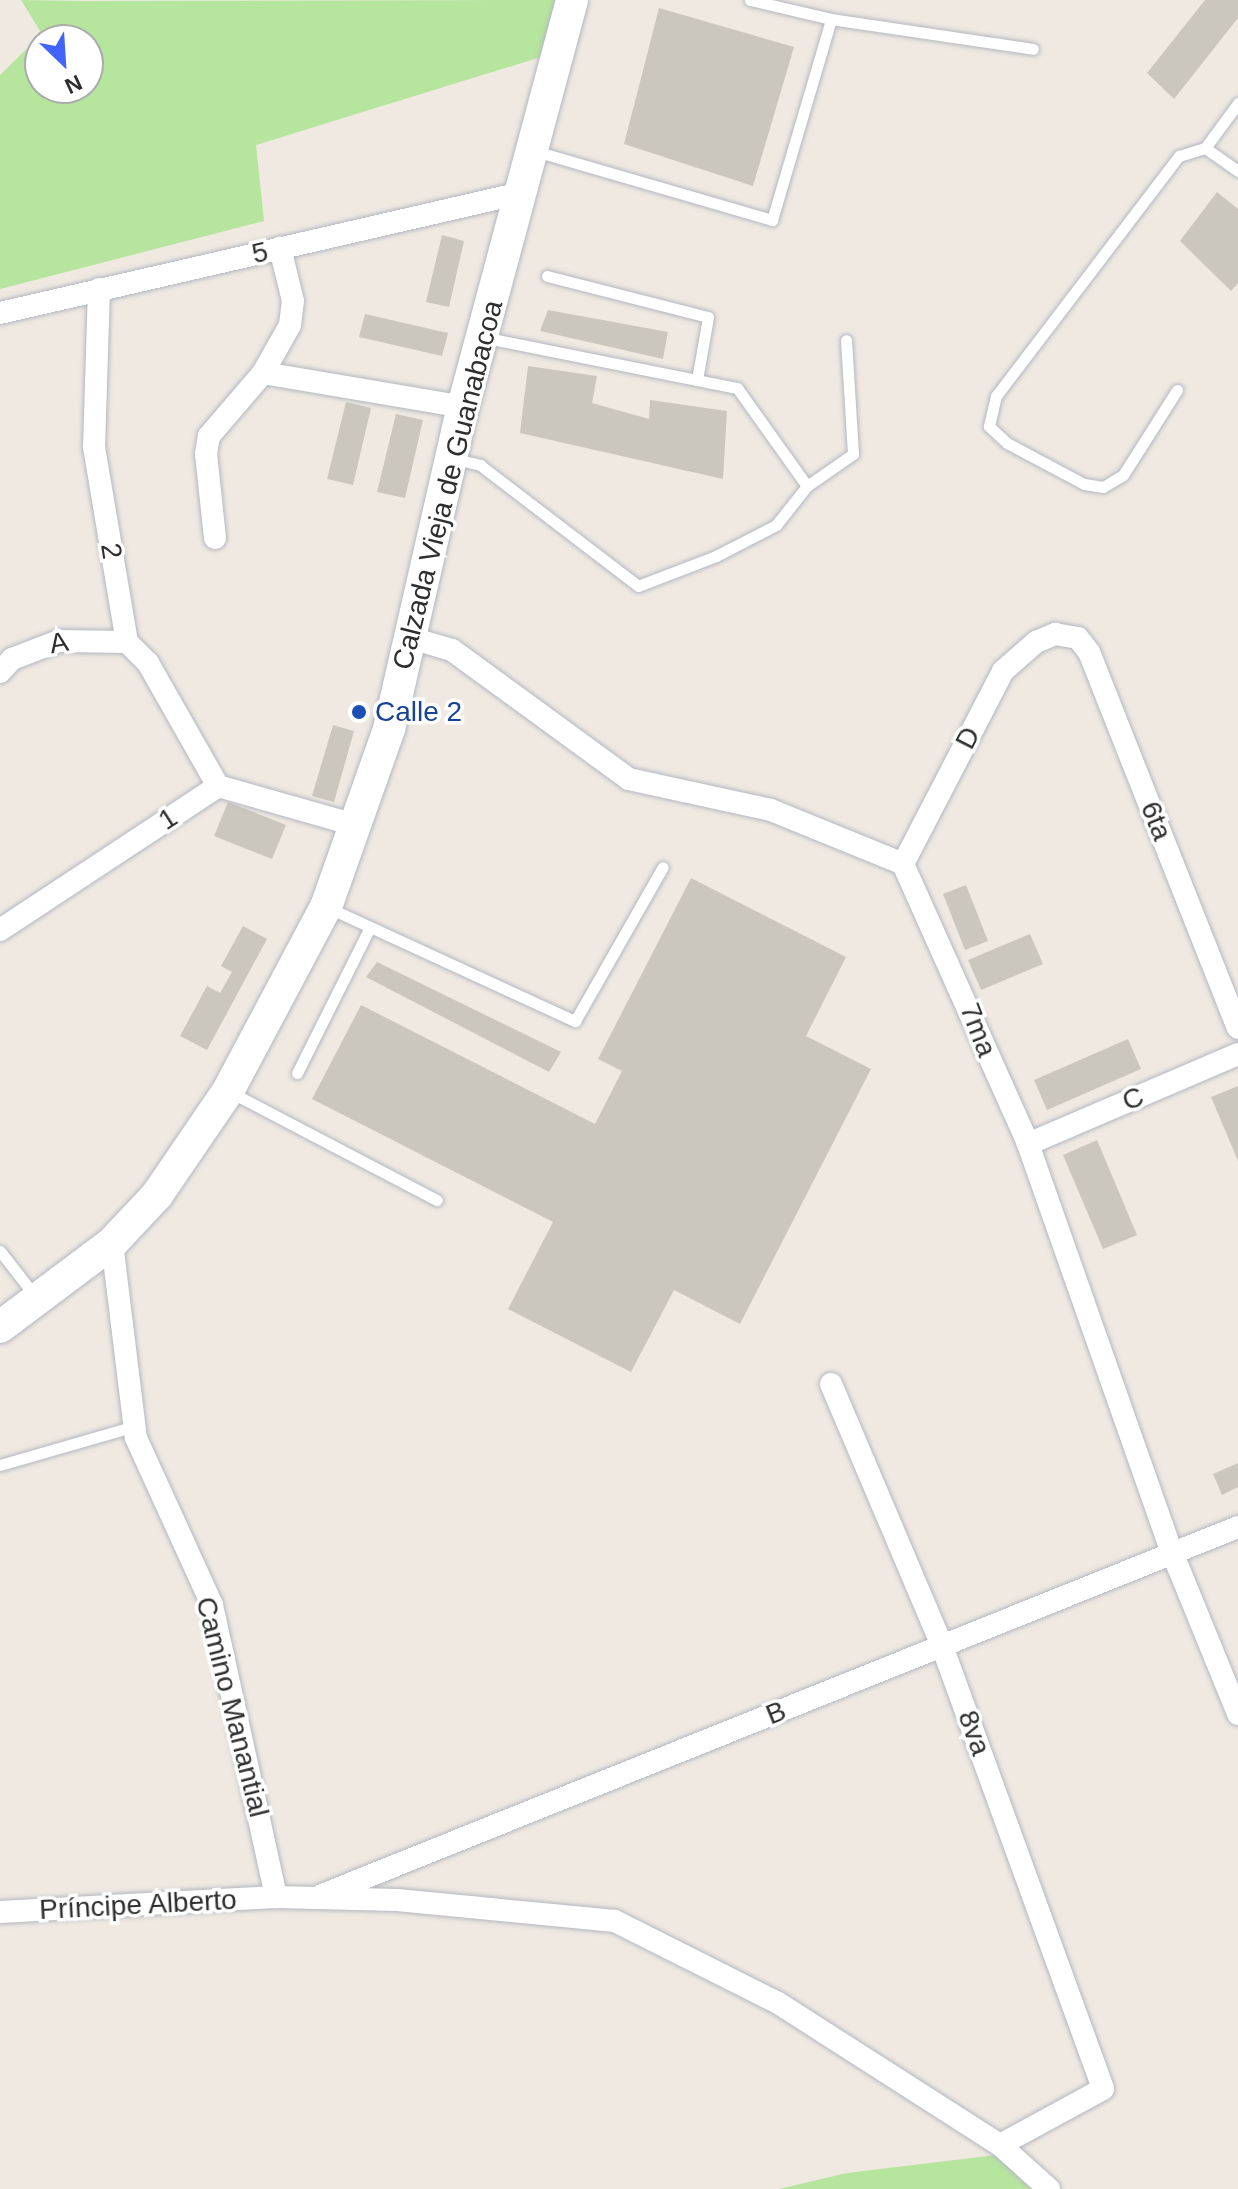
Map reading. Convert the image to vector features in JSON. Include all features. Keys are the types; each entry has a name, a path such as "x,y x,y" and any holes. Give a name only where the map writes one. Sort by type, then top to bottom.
{"main road":[{"name":"Calzada Vieja de Guanabacoa","path":"0,1327 112,1243 157,1195 228,1091 326,907 389,729 450,458 572,0"}],"street":[{"name":"5","path":"0,313 521,193"},
{"path":"215,538 206,454 209,436 263,373 290,325 293,301 280,248"},
{"name":"2","path":"99,289 94,447 127,642"},
{"path":"263,373 463,407"},
{"name":"D","path":"903,864 1003,671 1036,642 1055,634"},
{"name":"6ta","path":"1055,634 1078,638 1089,652 1238,1028"},
{"path":"411,638 463,657 629,779 771,810 903,864"},
{"name":"A","path":"0,672 12,659 59,641 127,642"},
{"path":"127,642 148,663 218,786 355,825"},
{"name":"1","path":"0,930 218,786"},
{"name":"7ma","path":"903,864 1028,1144 1172,1552 1238,1714"},
{"name":"C","path":"1028,1144 1238,1054"},
{"name":"Camino Manantial","path":"112,1243 135,1426 212,1605 276,1897"},
{"name":"8va","path":"831,1384 942,1646 1103,2089 1000,2145"},
{"name":"B","path":"313,1899 1238,1527"},
{"name":"Príncipe Alberto","path":"0,1912 276,1897 397,1900 615,1921 778,2003 1000,2145 1049,2189"}],"lane":[{"path":"750,0 831,19 1033,49"},
{"path":"534,151 772,220 831,19"},
{"path":"1205,148 1238,103"},
{"path":"1177,390 1123,475 1103,487 1084,484 1007,443 989,426 996,396 1184,151 1205,148 1238,171"},
{"path":"547,276 708,317 697,380"},
{"path":"483,337 737,388 807,486"},
{"path":"450,458 480,465 638,586 716,556 776,525 807,486 853,454 846,340"},
{"path":"326,907 575,1021 663,867"},
{"path":"297,1073 370,927"},
{"path":"228,1091 437,1200"},
{"path":"0,1251 38,1299"},
{"path":"0,1465 135,1426"}],"green space":[{"path":"21,0 566,0 557,52 256,145 264,221 0,289 0,75 24,52 24,104 104,104 104,24 36,24"},
{"path":"996,2155 1031,2189 779,2189 847,2173"}],"building":[{"path":"1205,0 1238,0 1238,18 1174,99 1147,73"},
{"path":"659,8 794,47 753,186 624,144"},
{"path":"1217,192 1238,209 1238,283 1231,291 1180,241"},
{"path":"442,235 464,241 449,307 426,302"},
{"path":"548,310 668,332 663,359 540,331"},
{"path":"365,314 448,333 442,356 359,337"},
{"path":"528,366 597,376 592,403 649,419 650,400 727,411 723,479 520,433"},
{"path":"346,402 371,408 353,485 327,479"},
{"path":"396,414 423,420 405,498 377,492"},
{"path":"333,725 354,731 334,802 312,796"},
{"path":"228,802 286,825 272,859 214,836"},
{"path":"691,878 846,957 806,1036 871,1069 740,1324 674,1290 631,1372 508,1309 553,1222 312,1099 361,1005 595,1124 622,1071 598,1059"},
{"path":"966,885 988,941 965,950 943,894"},
{"path":"243,926 267,939 207,1050 180,1036 207,986 220,993 232,972 221,966"},
{"path":"1030,934 1043,964 981,990 968,960"},
{"path":"377,962 561,1052 549,1072 366,977"},
{"path":"1128,1039 1141,1069 1047,1110 1034,1080"},
{"path":"1238,1086 1238,1161 1211,1097"},
{"path":"1097,1140 1137,1235 1103,1249 1063,1155"},
{"path":"1238,1463 1238,1487 1222,1495 1213,1474"}],"place":[{"name":"Calle 2","path":"359,712"}]}
